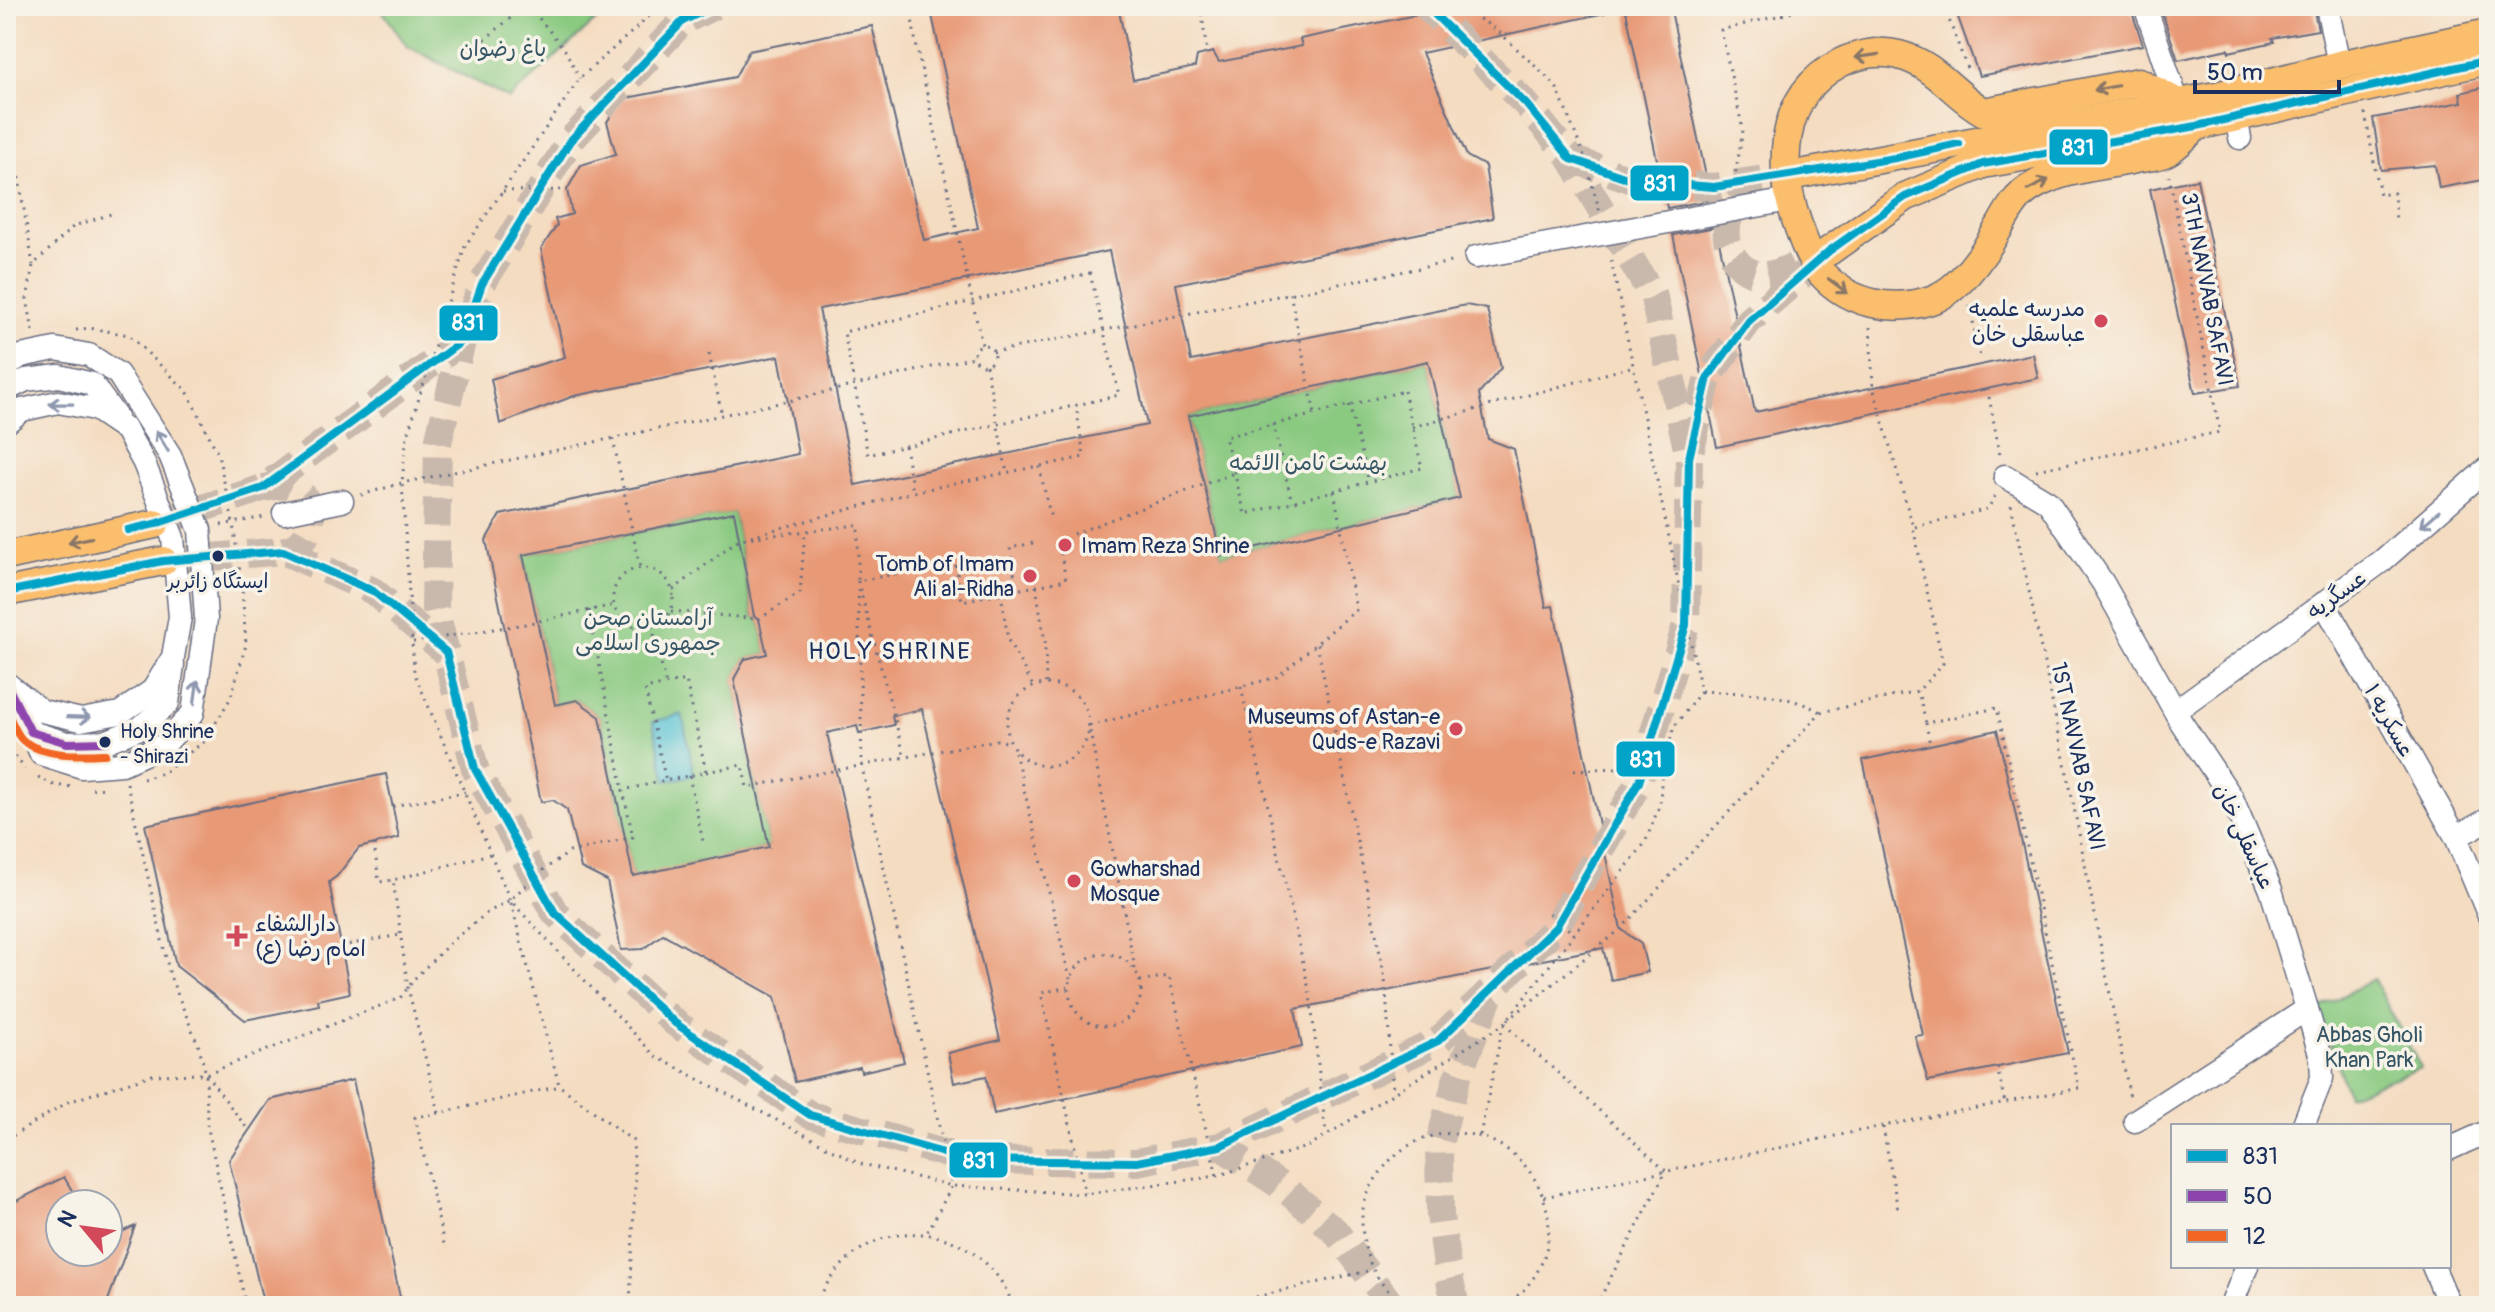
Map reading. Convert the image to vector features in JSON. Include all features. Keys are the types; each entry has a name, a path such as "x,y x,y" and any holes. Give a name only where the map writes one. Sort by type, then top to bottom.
{"main road":[{"path":"1794,187 2489,33"},
{"path":"2178,103 2139,82 1984,112 1965,101 1928,66 1897,54 1870,53 1847,59 1824,72 1803,95 1789,125 1786,153 1806,248 1824,276 1851,296 1869,303 1903,307 1934,299 1956,284 1978,259 2010,208 2029,188 2059,175 2165,153 2197,126"},
{"path":"1829,251 1905,197 1983,164 2197,126 2238,128 2361,89 2489,60"},
{"path":"6,556 164,541"},
{"path":"6,592 164,541"}],"street":[{"path":"2145,6 2178,103"},
{"path":"2327,6 2339,65"},
{"path":"1476,257 1606,233 1794,187"},
{"path":"6,366 21,356 55,349 89,355 118,374 170,455 206,529 206,619 193,713 164,745 122,764 82,767 41,754 8,685"},
{"path":"6,390 26,380 59,376 92,384 126,430 144,463 180,617 168,703 140,728 105,742 92,743 67,743 31,732"},
{"path":"6,423 22,410 58,402 95,409 126,430"},
{"name":"عسگریه","path":"2175,711 2382,561 2489,467"},
{"name":"عباسقلی خان","path":"2005,476 2048,502 2103,583 2175,711 2232,798 2271,890 2321,1058 2322,1078 2304,1124"},
{"path":"284,513 342,501"},
{"path":"164,541 206,529"},
{"name":"عسکریه ۱","path":"2324,603 2456,837 2489,916"},
{"path":"8,685 42,711 81,720 120,713 153,690 173,657"},
{"path":"2456,837 2489,819"},
{"path":"2135,1121 2307,1009"},
{"path":"2451,1148 2489,1131"},
{"path":"2231,1306 2246,1268"},
{"path":"2434,1268 2450,1306"}],"path":[{"path":"472,50 527,6 565,50 580,78"},
{"path":"645,6 651,13"},
{"path":"630,1306 635,1183 633,1141 560,1086 510,900 414,672 402,483 406,441 465,246 580,78 661,6"},
{"path":"910,6 982,345"},
{"path":"1201,6 1207,54"},
{"path":"1459,6 1497,30 1556,86 1583,153 1606,233 1701,691 1674,727 1662,766 1660,804 1645,843 1504,1024 1480,1135"},
{"path":"1731,199 1743,130 1721,30 1817,6"},
{"path":"1944,6 1969,72"},
{"path":"2361,89 2380,195 2394,193 2396,222"},
{"path":"6,98 33,265 27,299 34,335"},
{"name":"3TH NAVVAB SAFAVI","path":"2005,476 2220,432 2165,153"},
{"path":"503,191 567,190"},
{"path":"33,265 74,226 114,213"},
{"path":"993,352 1476,257"},
{"path":"1090,273 1103,331 1119,395 868,455 844,332 1090,273"},
{"path":"1956,284 1969,298 1980,357"},
{"path":"1290,293 1315,414"},
{"path":"510,900 655,1056 858,1163 952,1186 1085,1194 1217,1176 1309,1146 1504,1024 1621,929 1821,712 1918,691 1943,664 1913,527 1873,387 1869,303"},
{"path":"982,345 993,352"},
{"path":"974,357 977,348 982,345"},
{"path":"974,357 980,364 986,365 991,361 993,352"},
{"path":"709,354 722,415"},
{"path":"342,501 402,483 722,415 974,357"},
{"path":"986,365 1007,473"},
{"path":"1412,427 1634,366"},
{"path":"1404,391 1422,468 1245,514 1225,437 1315,414 1404,391"},
{"name":"1ST NAVVAB SAFAVI","path":"1989,397 2135,1121"},
{"path":"673,590 739,539 913,492 1084,457 1076,405"},
{"path":"1349,405 1369,482"},
{"path":"1273,424 1292,502"},
{"path":"613,439 641,569"},
{"path":"905,446 913,492"},
{"path":"1039,466 1051,519"},
{"path":"1073,534 1234,473"},
{"path":"1913,527 1988,509 2005,476"},
{"path":"1089,726 1277,677 1356,610 1334,491"},
{"path":"206,529 284,513"},
{"path":"739,539 858,525 862,767 952,1186 927,1233"},
{"path":"671,611 759,619 800,593 805,531"},
{"path":"1017,590 1010,548 1038,542"},
{"path":"858,581 955,563 962,601 1066,580 1061,554"},
{"path":"651,568 661,573 673,590 671,611 665,619 652,626 628,624 620,618 614,605 617,582 631,569 651,568"},
{"path":"858,581 905,758"},
{"path":"1036,586 1045,642 1046,684"},
{"path":"1001,593 1008,640 1033,686"},
{"path":"413,642 614,605"},
{"path":"6,1140 68,1102 151,1075 206,1074 400,998 416,977 469,927 510,900 540,872 570,852 633,837 589,610"},
{"path":"652,626 666,685"},
{"path":"1317,644 1385,978 1393,1093"},
{"path":"666,781 645,689 686,680 706,772"},
{"path":"1089,726 1081,750 1059,765 1034,764 1023,758 1011,743 1007,730 1013,704 1033,686 1060,685 1082,701 1088,713 1135,969 1140,981 1138,1004 1123,1021 1112,1025 1090,1023 1073,1007 1068,987 1084,960 1094,955 1117,955 1135,969"},
{"path":"1241,687 1310,994 1326,1135"},
{"path":"1701,691 1769,694 1797,700 1821,712"},
{"path":"1918,691 1930,745"},
{"path":"1544,1197 2079,1088 1997,708 1926,723"},
{"path":"623,790 742,765 747,787 997,740 1011,743"},
{"path":"1014,748 1070,979"},
{"path":"122,764 170,976 199,1047 206,1074 207,1124 246,1306"},
{"path":"1574,770 1662,766"},
{"path":"689,776 704,846"},
{"path":"393,806 465,792"},
{"path":"374,844 379,882 490,854"},
{"path":"393,880 408,988 439,1113"},
{"path":"1549,913 1574,934"},
{"path":"341,946 400,935"},
{"path":"1140,981 1169,976 1217,1176"},
{"path":"1068,987 1041,993 1085,1194"},
{"path":"1504,1024 1666,1171"},
{"path":"1997,1067 2005,1103"},
{"path":"206,1074 249,1131"},
{"path":"444,1244 415,1117 560,1086"},
{"path":"1883,1126 1898,1210"},
{"path":"1407,1306 1390,1295 1372,1270 1362,1241 1363,1210 1373,1181 1393,1157 1419,1140 1449,1132 1480,1135 1508,1148 1530,1169 1544,1197 1549,1228 1544,1258 1528,1285 1505,1306"},
{"path":"1596,1306 1666,1171"},
{"path":"817,1306 820,1295 838,1267 864,1247 894,1235 927,1233 959,1242 986,1261 1007,1287 1013,1306"},
{"path":"1217,1306 1372,1270"}],"green space":[{"name":"باغ رضوان","path":"379,6 612,6 509,99 407,46"},
{"name":"بهشت ثامن الائمه","path":"1428,361 1460,498 1221,556 1188,416"},
{"name":"آرامستان صحن جمهوری اسلامی","path":"734,512 753,616 759,619 767,654 745,659 734,680 769,847 633,877 600,717 577,700 555,705 523,555"},
{"name":"Abbas Gholi Khan Park","path":"2373,979 2421,1068 2348,1095 2318,1009"}],"water":[{"path":"682,714 694,775 666,781 653,722"}],"building":[{"name":"Imam Reza Shrine","path":"930,6 1118,6 1133,80 1195,67 1197,56 1213,52 1219,62 1302,46 1300,39 1459,6 1604,6 1605,13 1422,53 1467,156 1485,166 1493,218 1176,284 1191,361 1466,305 1487,309 1501,368 1479,394 1488,439 1514,449 1546,607 1553,606 1621,929 1641,944 1648,972 1611,980 1603,948 1295,1009 1302,1047 994,1114 986,1076 954,1083 948,1053 1000,1040 922,709 892,716 894,725 859,733 857,726 827,733 904,1062 861,1072 860,1067 795,1082 775,997 663,934 643,949 621,950 607,881 581,868 567,810 553,800 541,802 486,540 500,515 798,454 779,356 574,396 500,424 491,379 565,357 541,249 557,225 555,219 572,214 567,190 581,165 616,154 607,122 622,99 735,77 749,51 872,26 924,240 978,228","holes":["1109,251 1147,425 855,485 819,309","1428,361 1460,498 1221,556 1188,416","734,512 754,616 759,619 767,654 745,659 734,679 769,847 633,876 600,717 577,700 555,705 523,555"]},
{"path":"1625,6 1670,6 1711,200 1667,208"},
{"path":"1954,6 2130,6 2143,45 1979,76"},
{"path":"2160,6 2313,6 2318,30 2272,38 2274,42 2229,52 2228,49 2178,60"},
{"path":"2489,86 2489,179 2439,188 2435,165 2381,170 2373,118 2462,102 2460,93"},
{"path":"2197,179 2240,386 2195,393 2150,189"},
{"path":"1716,227 1755,412 2033,354 2038,378 1717,447 1673,235"},
{"path":"1997,730 2068,1053 1928,1081 1915,1036 1923,1035 1863,760"},
{"name":"دارالشفاء امام رضا (ع)","path":"386,774 399,838 359,848 329,882 350,993 318,1000 319,1005 245,1020 176,966 145,825"},
{"path":"353,1080 402,1306 264,1306 229,1160 270,1100"},
{"path":"64,1177 71,1188 44,1188 44,1268 120,1268 106,1306 6,1306 6,1206"},
{"path":"135,1226 124,1256 124,1231"}],"tunnel":[{"path":"714,6 683,21 570,141 482,284 462,341 438,443 435,608 475,769 555,913 675,1023 810,1115 968,1160 1137,1162 1220,1146 1438,1041 1556,927 1639,782 1686,625 1689,458 1654,298 1571,159 1526,104 1426,6"},
{"path":"1571,159 1636,181 1714,187 1764,179"},
{"path":"1800,174 1743,197 1730,215 1727,238 1735,259 1743,267 1760,275 1773,274 1806,260"},
{"path":"1691,449 1708,377 1749,321 1829,251"},
{"path":"155,524 263,488 462,341"},
{"path":"263,488 285,485 296,490 308,503 311,519 306,536 283,551"},
{"path":"163,561 283,551 373,591 446,652"},
{"path":"1456,1306 1440,1215 1439,1144 1456,1081 1489,997"},
{"path":"1220,1146 1283,1187 1335,1231 1392,1306"}],"transit line":[{"name":"831","path":"128,530 263,488 462,341 482,284 570,141 683,21 714,6"},
{"name":"831","path":"1426,6 1526,104 1571,159 1636,181 1714,187 1895,158 1959,144"},
{"name":"831","path":"6,592 163,561 283,551 373,591 446,652 475,769 555,913 675,1023 810,1115 968,1160 1137,1162 1220,1146 1438,1041 1556,927 1639,782 1686,625 1689,458 1708,377 1749,321 1829,251 1905,197 1983,164 2197,126 2489,60"},
{"name":"50","path":"6,683 31,732 67,743 105,742"},
{"name":"12","path":"6,709 19,736 33,747 64,754 105,754"}],"place":[{"name":"مدرسه علمیه عباسقلی خان","path":"2101,321"},
{"name":"Imam Reza Shrine","path":"1065,545"},
{"name":"ایستگاه زائربر","path":"218,556"},
{"name":"Tomb of Imam Ali al-Ridha","path":"1030,576"},
{"name":"Museums of Astan-e Quds-e Razavi","path":"1456,729"},
{"name":"Holy Shrine - Shirazi","path":"105,742"},
{"name":"Gowharshad Mosque","path":"1074,881"},
{"name":"دارالشفاء امام رضا (ع)","path":"237,936"}],"district":[{"name":"HOLY SHRINE","path":"890,651"}]}
